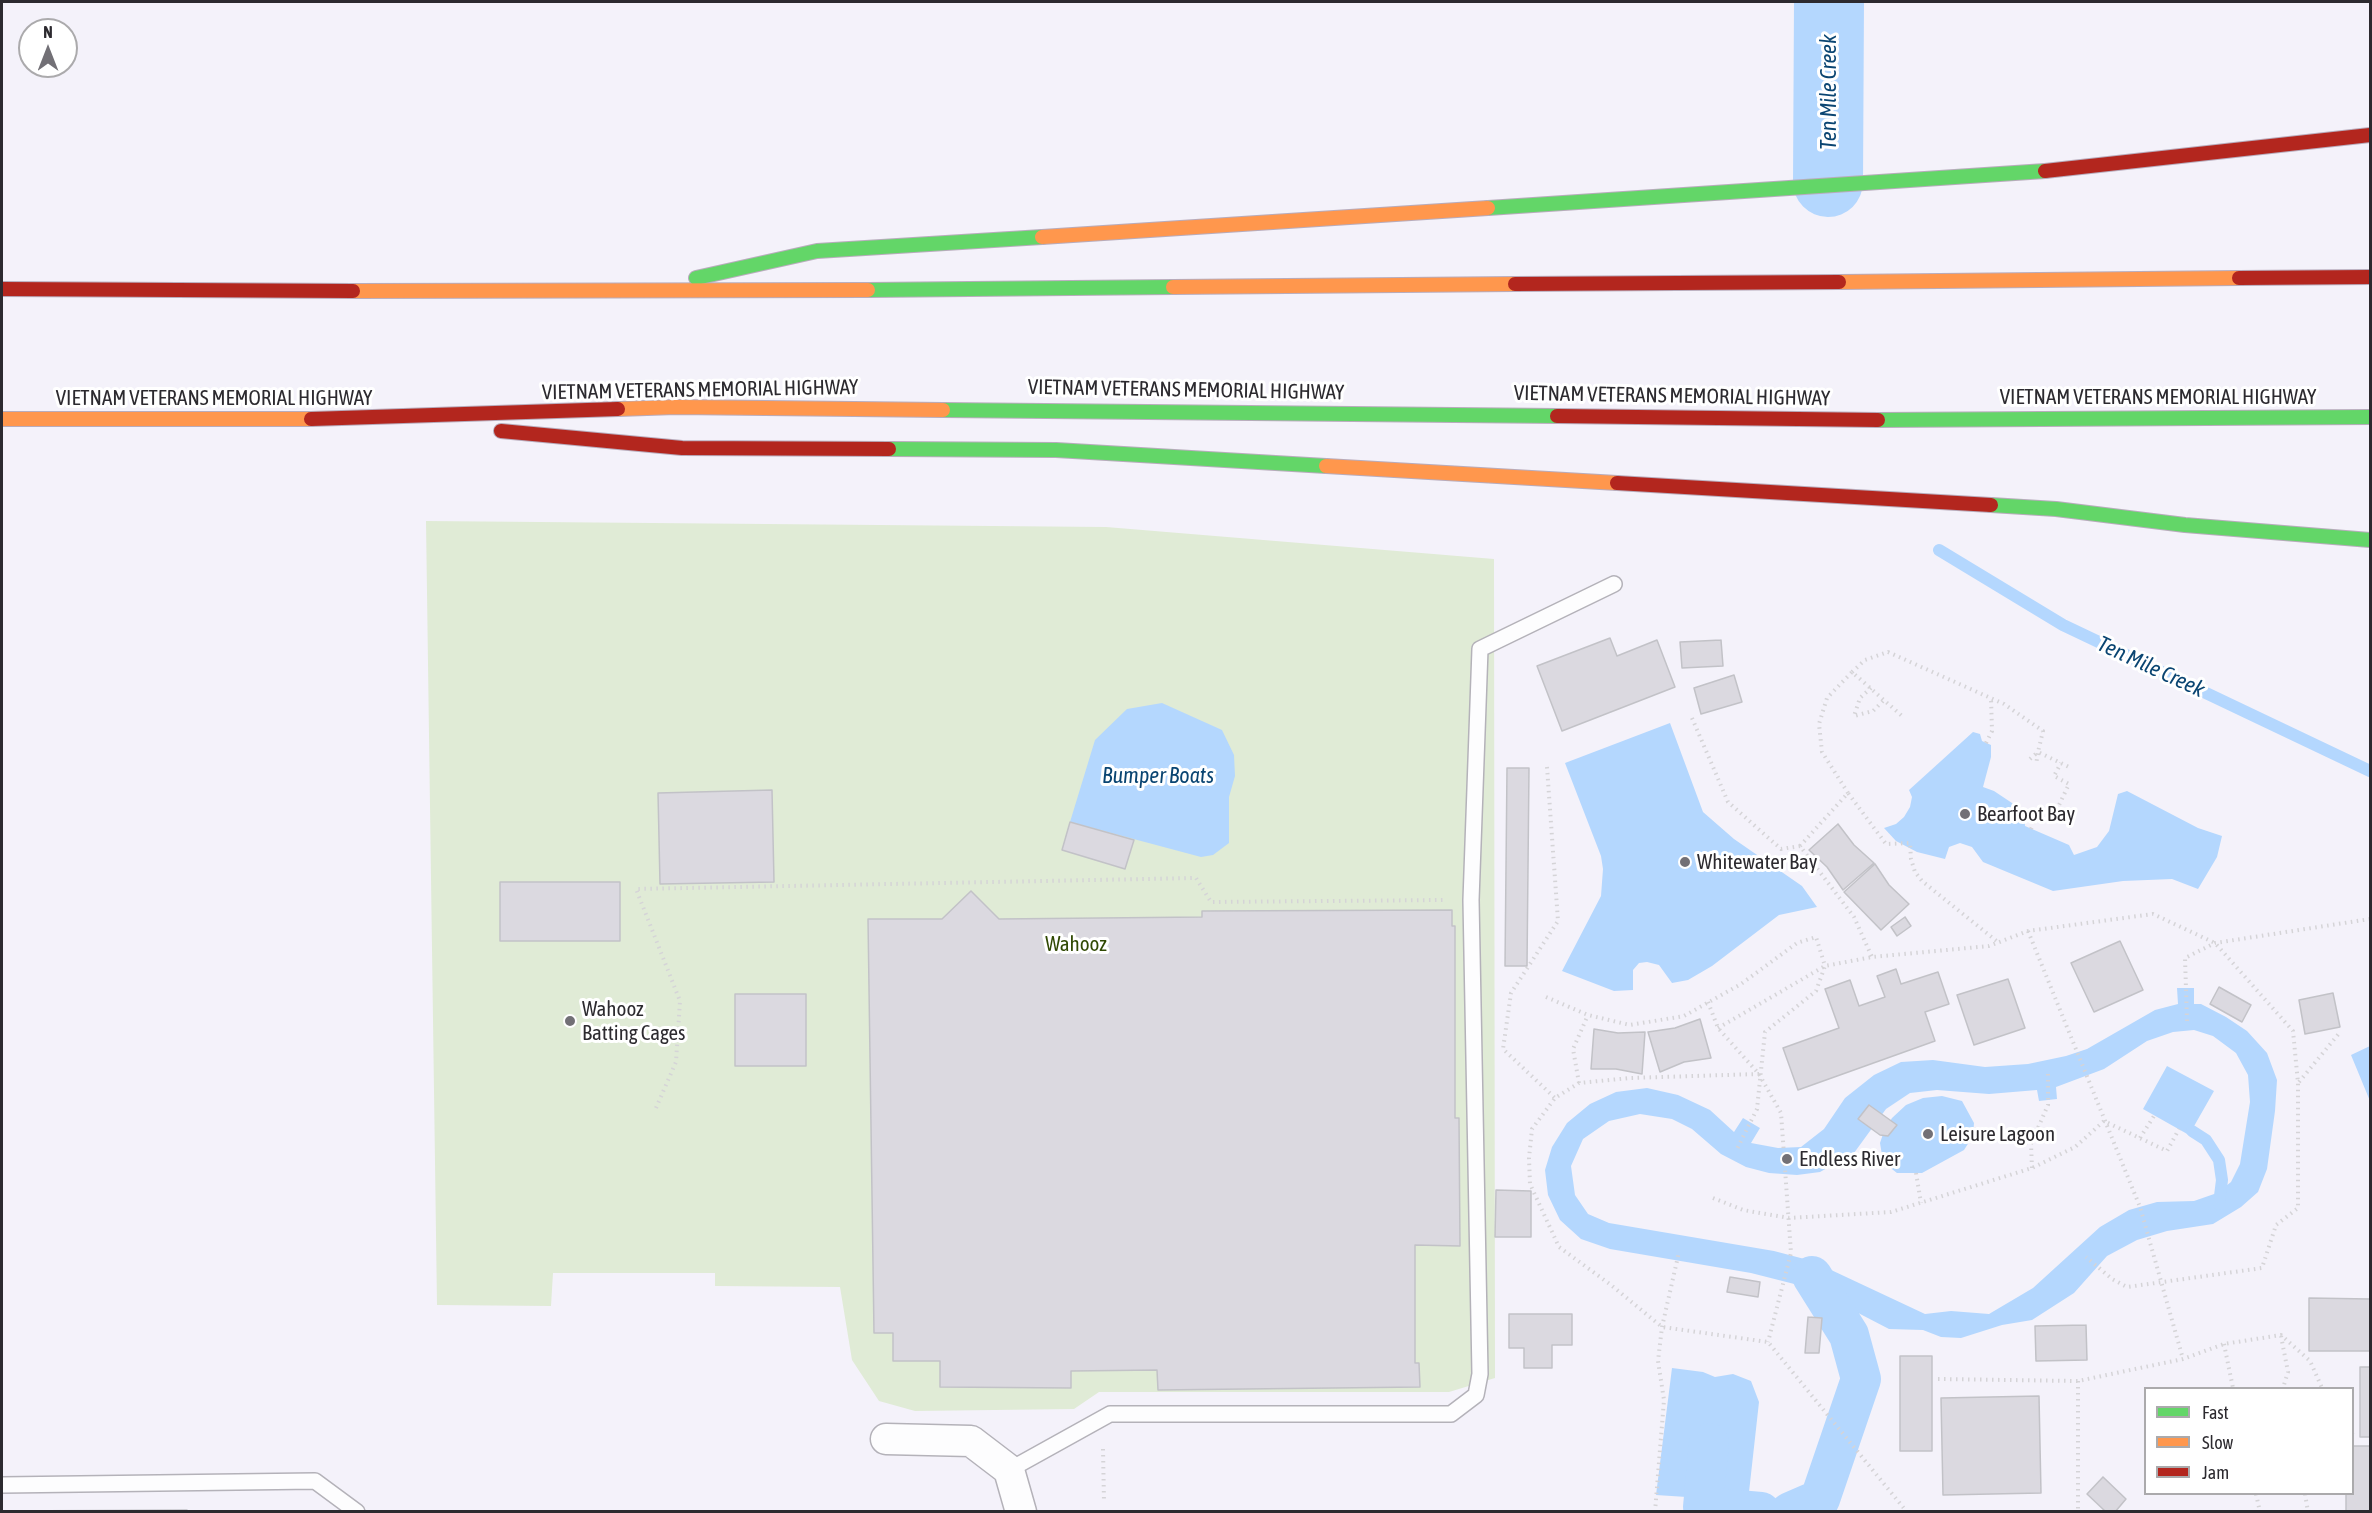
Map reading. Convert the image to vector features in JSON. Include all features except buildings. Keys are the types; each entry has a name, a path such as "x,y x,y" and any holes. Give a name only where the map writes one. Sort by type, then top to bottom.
{"highway":[{"path":"633,292 817,251 1967,178 2158,160 2370,135"},
{"path":"2,289 633,292 2370,277"},
{"name":"VIETNAM VETERANS MEMORIAL HIGHWAY","path":"2,419 374,419 676,407 1925,420 2370,417"},
{"path":"374,419 469,428"},
{"path":"492,430 682,448 1056,450 2056,509 2185,525 2370,540"}],"street":[{"path":"886,1439 972,1441 1009,1470 1021,1512"}],"lane":[{"path":"1009,1470 1110,1414 1452,1414 1476,1395 1480,1374 1471,900 1480,649 1614,585"},
{"path":"2,1485 315,1481 357,1512"}],"path":[{"path":"1999,943 1922,881 1915,872 1911,860 1910,843 1886,844 1848,793 1822,752 1819,724 1827,698 1865,660 1888,652 1991,698 2043,731 2036,765"},
{"path":"1852,672 1902,716"},
{"path":"1871,688 1860,698 1854,716 1873,711 1884,700"},
{"path":"1986,743 1992,731 1991,698"},
{"path":"1893,707 1894,702"},
{"path":"1692,718 1728,802 1781,849 1800,846 1848,793"},
{"path":"2030,759 2038,752"},
{"path":"2038,752 2071,768"},
{"path":"2031,829 2036,817 2050,822 2069,784 2054,776 2061,763"},
{"path":"1547,767 1558,921 1512,993 1503,1049 1555,1098"},
{"path":"1800,846 1854,917 1872,957"},
{"path":"656,1108 676,1062 680,1001 636,889 1196,878 1210,902 1454,900"},
{"path":"1718,1028 1825,966 1872,957 1989,946 2028,931 2152,914 2215,943 2293,1031 2298,1083 2298,1208 2276,1225 2262,1268 2127,1287 2112,1279 2086,1257"},
{"path":"2187,1021 2185,958 2215,943 2370,919"},
{"path":"2028,931 2140,1207 2183,1359"},
{"path":"1546,997 1588,1016 1630,1025 1684,1016 1741,984 1797,943 1816,938 1825,966 1816,991 1765,1032 1757,1109 1737,1149"},
{"path":"1708,1002 1718,1028 1759,1074 1781,1113 1791,1253 1768,1342"},
{"path":"1579,1083 1573,1049 1588,1016"},
{"path":"2298,1083 2341,1031"},
{"path":"2032,1168 2031,1143 2048,1105 2048,1073"},
{"path":"1759,1074 1630,1078 1579,1083 1555,1098 1532,1129 1529,1158 1530,1184 1559,1247 1611,1285 1662,1328 1768,1342 1907,1512"},
{"path":"2140,1138 2154,1116"},
{"path":"2104,1121 2167,1151 2179,1129"},
{"path":"1713,1198 1743,1210 1789,1218 1891,1212 2032,1168 2075,1147 2104,1121"},
{"path":"1974,1129 2031,1143"},
{"path":"1916,1173 1921,1203"},
{"path":"1655,1512 1664,1400 1658,1361 1662,1328 1679,1252"},
{"path":"1938,1379 2078,1381 2183,1359 2224,1344 2281,1335"},
{"path":"2281,1335 2288,1372 2284,1387"},
{"path":"2281,1335 2310,1361 2321,1387"},
{"path":"2224,1344 2233,1387"},
{"path":"2078,1381 2078,1512"},
{"path":"1103,1443 1104,1502"},
{"path":"2256,1495 2260,1512"},
{"path":"2305,1495 2308,1512"}],"green space":[{"name":"Wahooz","path":"426,521 1106,527 1494,559 1495,1378 1449,1392 1099,1392 1074,1409 915,1411 879,1401 852,1360 840,1287 715,1286 715,1273 553,1273 551,1306 437,1305"}],"water":[{"name":"Bumper Boats","path":"1162,703 1222,730 1234,755 1235,776 1229,797 1229,843 1213,855 1201,857 1070,822 1095,740 1127,709"},
{"name":"Whitewater Bay","path":"1670,723 1703,812 1734,839 1802,886 1817,907 1779,915 1712,966 1688,980 1672,983 1659,965 1639,963 1633,970 1633,990 1614,991 1562,971 1601,896 1603,869 1601,856 1565,763"},
{"name":"Bearfoot Bay","path":"1973,732 1980,734 1982,741 1991,745 1991,757 1983,787 1994,791 2024,811 2025,826 2069,845 2074,855 2097,847 2109,831 2118,794 2127,791 2198,828 2222,836 2217,857 2198,889 2172,879 2123,881 2053,891 1983,862 1972,847 1960,843 1949,847 1945,859 1917,852 1896,841 1884,828 1896,824 1904,817 1910,807 1912,797 1909,790"},
{"name":"Endless River","path":"2177,988 2194,988 2194,1004 2201,1004 2247,1031 2267,1053 2277,1080 2275,1111 2267,1169 2258,1192 2241,1207 2213,1224 2167,1231 2137,1240 2107,1256 2074,1293 2032,1320 2002,1325 1961,1338 1941,1337 1923,1330 1889,1329 1810,1288 1751,1273 1610,1249 1581,1239 1560,1220 1548,1195 1545,1170 1552,1147 1567,1123 1590,1104 1616,1092 1647,1088 1678,1095 1710,1110 1734,1132 1743,1118 1760,1128 1751,1143 1778,1148 1801,1147 1824,1129 1845,1098 1874,1075 1901,1062 1933,1060 1985,1067 2028,1064 2087,1049 2155,1010 2178,1004","holes":["2194,1030 2213,1036 2236,1053 2248,1075 2250,1102 2240,1164 2231,1182 2217,1193 2194,1201 2157,1202 2129,1210 2100,1227 2033,1288 1989,1314 1951,1311 1925,1314 1812,1261 1774,1251 1609,1223 1588,1214 1575,1195 1571,1166 1583,1139 1609,1121 1640,1114 1672,1119 1692,1129 1721,1154 1746,1167 1769,1173 1797,1175 1820,1172 1854,1153 1886,1109 1910,1093 1937,1090 1989,1094 2037,1090 2039,1101 2057,1099 2056,1087 2104,1069 2147,1041 2173,1032"]},
{"path":"2370,1046 2370,1101 2351,1055"},
{"path":"2167,1066 2214,1091 2189,1135 2143,1109"},
{"name":"Leisure Lagoon","path":"1942,1096 1962,1101 1974,1123 1973,1136 1964,1150 1922,1173 1897,1173 1888,1166 1882,1155 1880,1143 1884,1131 1892,1118 1906,1105 1923,1098"},
{"path":"1672,1368 1703,1372 1715,1377 1733,1374 1751,1381 1759,1402 1748,1501 1656,1495"}],"waterway":[{"name":"Ten Mile Creek","path":"1828,182 1829,2"},
{"name":"Ten Mile Creek","path":"1939,550 2063,625 2370,771"},
{"path":"2192,1131 2206,1140 2219,1160 2222,1180 2219,1204"},
{"path":"1790,1512 1820,1499 1861,1379 1849,1335 1812,1276"},
{"path":"1709,1443 1703,1507 1761,1512"}],"traffic: fast":[{"path":"1488,208 2045,171"},
{"path":"696,278 817,251 1042,237"},
{"path":"868,290 1173,287"},
{"path":"943,410 1557,416"},
{"path":"1878,420 2370,417"},
{"path":"889,449 1056,450 1326,466"},
{"path":"1991,505 2056,509 2185,525 2370,540"}],"traffic: slow":[{"path":"1042,237 1488,208"},
{"path":"1839,282 2239,278"},
{"path":"1173,287 1515,284"},
{"path":"353,291 868,290"},
{"path":"618,409 676,407 943,410"},
{"path":"2,419 311,419"},
{"path":"1326,466 1617,483"}],"traffic: jam":[{"path":"2045,171 2370,135"},
{"path":"2239,278 2370,277"},
{"path":"1515,284 1839,282"},
{"path":"2,289 353,291"},
{"path":"311,419 618,409"},
{"path":"1557,416 1878,420"},
{"path":"501,431 682,448 889,449"},
{"path":"1617,483 1991,505"}],"place":[{"name":"Bearfoot Bay","path":"1965,814"},
{"name":"Whitewater Bay","path":"1685,862"},
{"name":"Wahooz Batting Cages","path":"570,1021"},
{"name":"Leisure Lagoon","path":"1928,1134"},
{"name":"Endless River","path":"1787,1159"}]}
